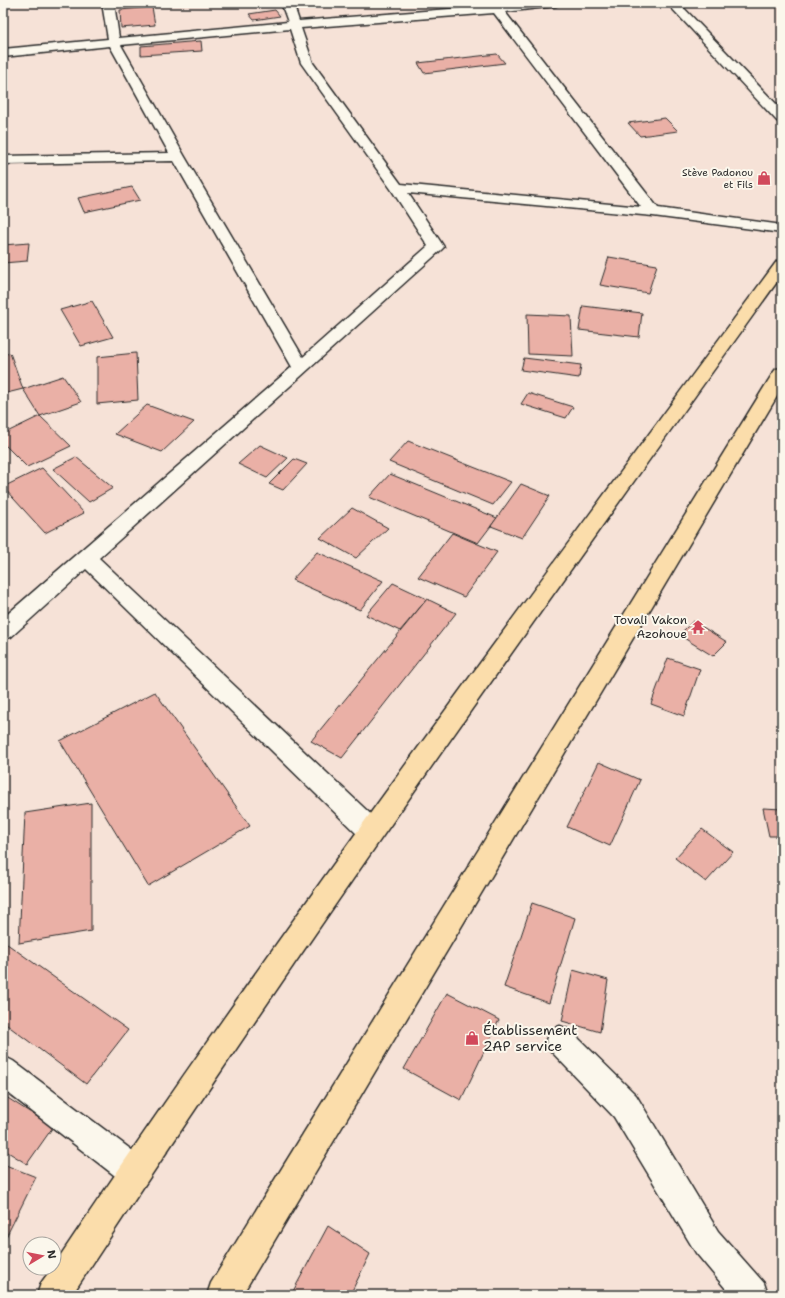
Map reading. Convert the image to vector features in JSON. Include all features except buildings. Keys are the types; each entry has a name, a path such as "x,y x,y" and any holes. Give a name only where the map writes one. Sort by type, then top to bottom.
{"highway":[{"path":"53,1295 134,1171 370,830 782,264"},
{"path":"223,1295 782,373"}],"street":[{"path":"108,3 114,42 178,157 301,368"},
{"path":"3,631 436,247 397,188 307,63 287,3"},
{"path":"3,53 294,25 556,3"},
{"path":"673,3 782,118"},
{"path":"497,9 653,212"},
{"path":"3,160 178,157"},
{"path":"397,188 653,212 782,229"},
{"path":"86,557 370,830"},
{"path":"560,1040 625,1106 707,1242 752,1295"},
{"path":"3,1071 134,1171"}],"place":[{"name":"Stève Padonou et Fils","path":"764,178"},
{"name":"Tovali Vakon Azohoue","path":"698,627"},
{"name":"Établissement 2AP service","path":"472,1038"}]}
